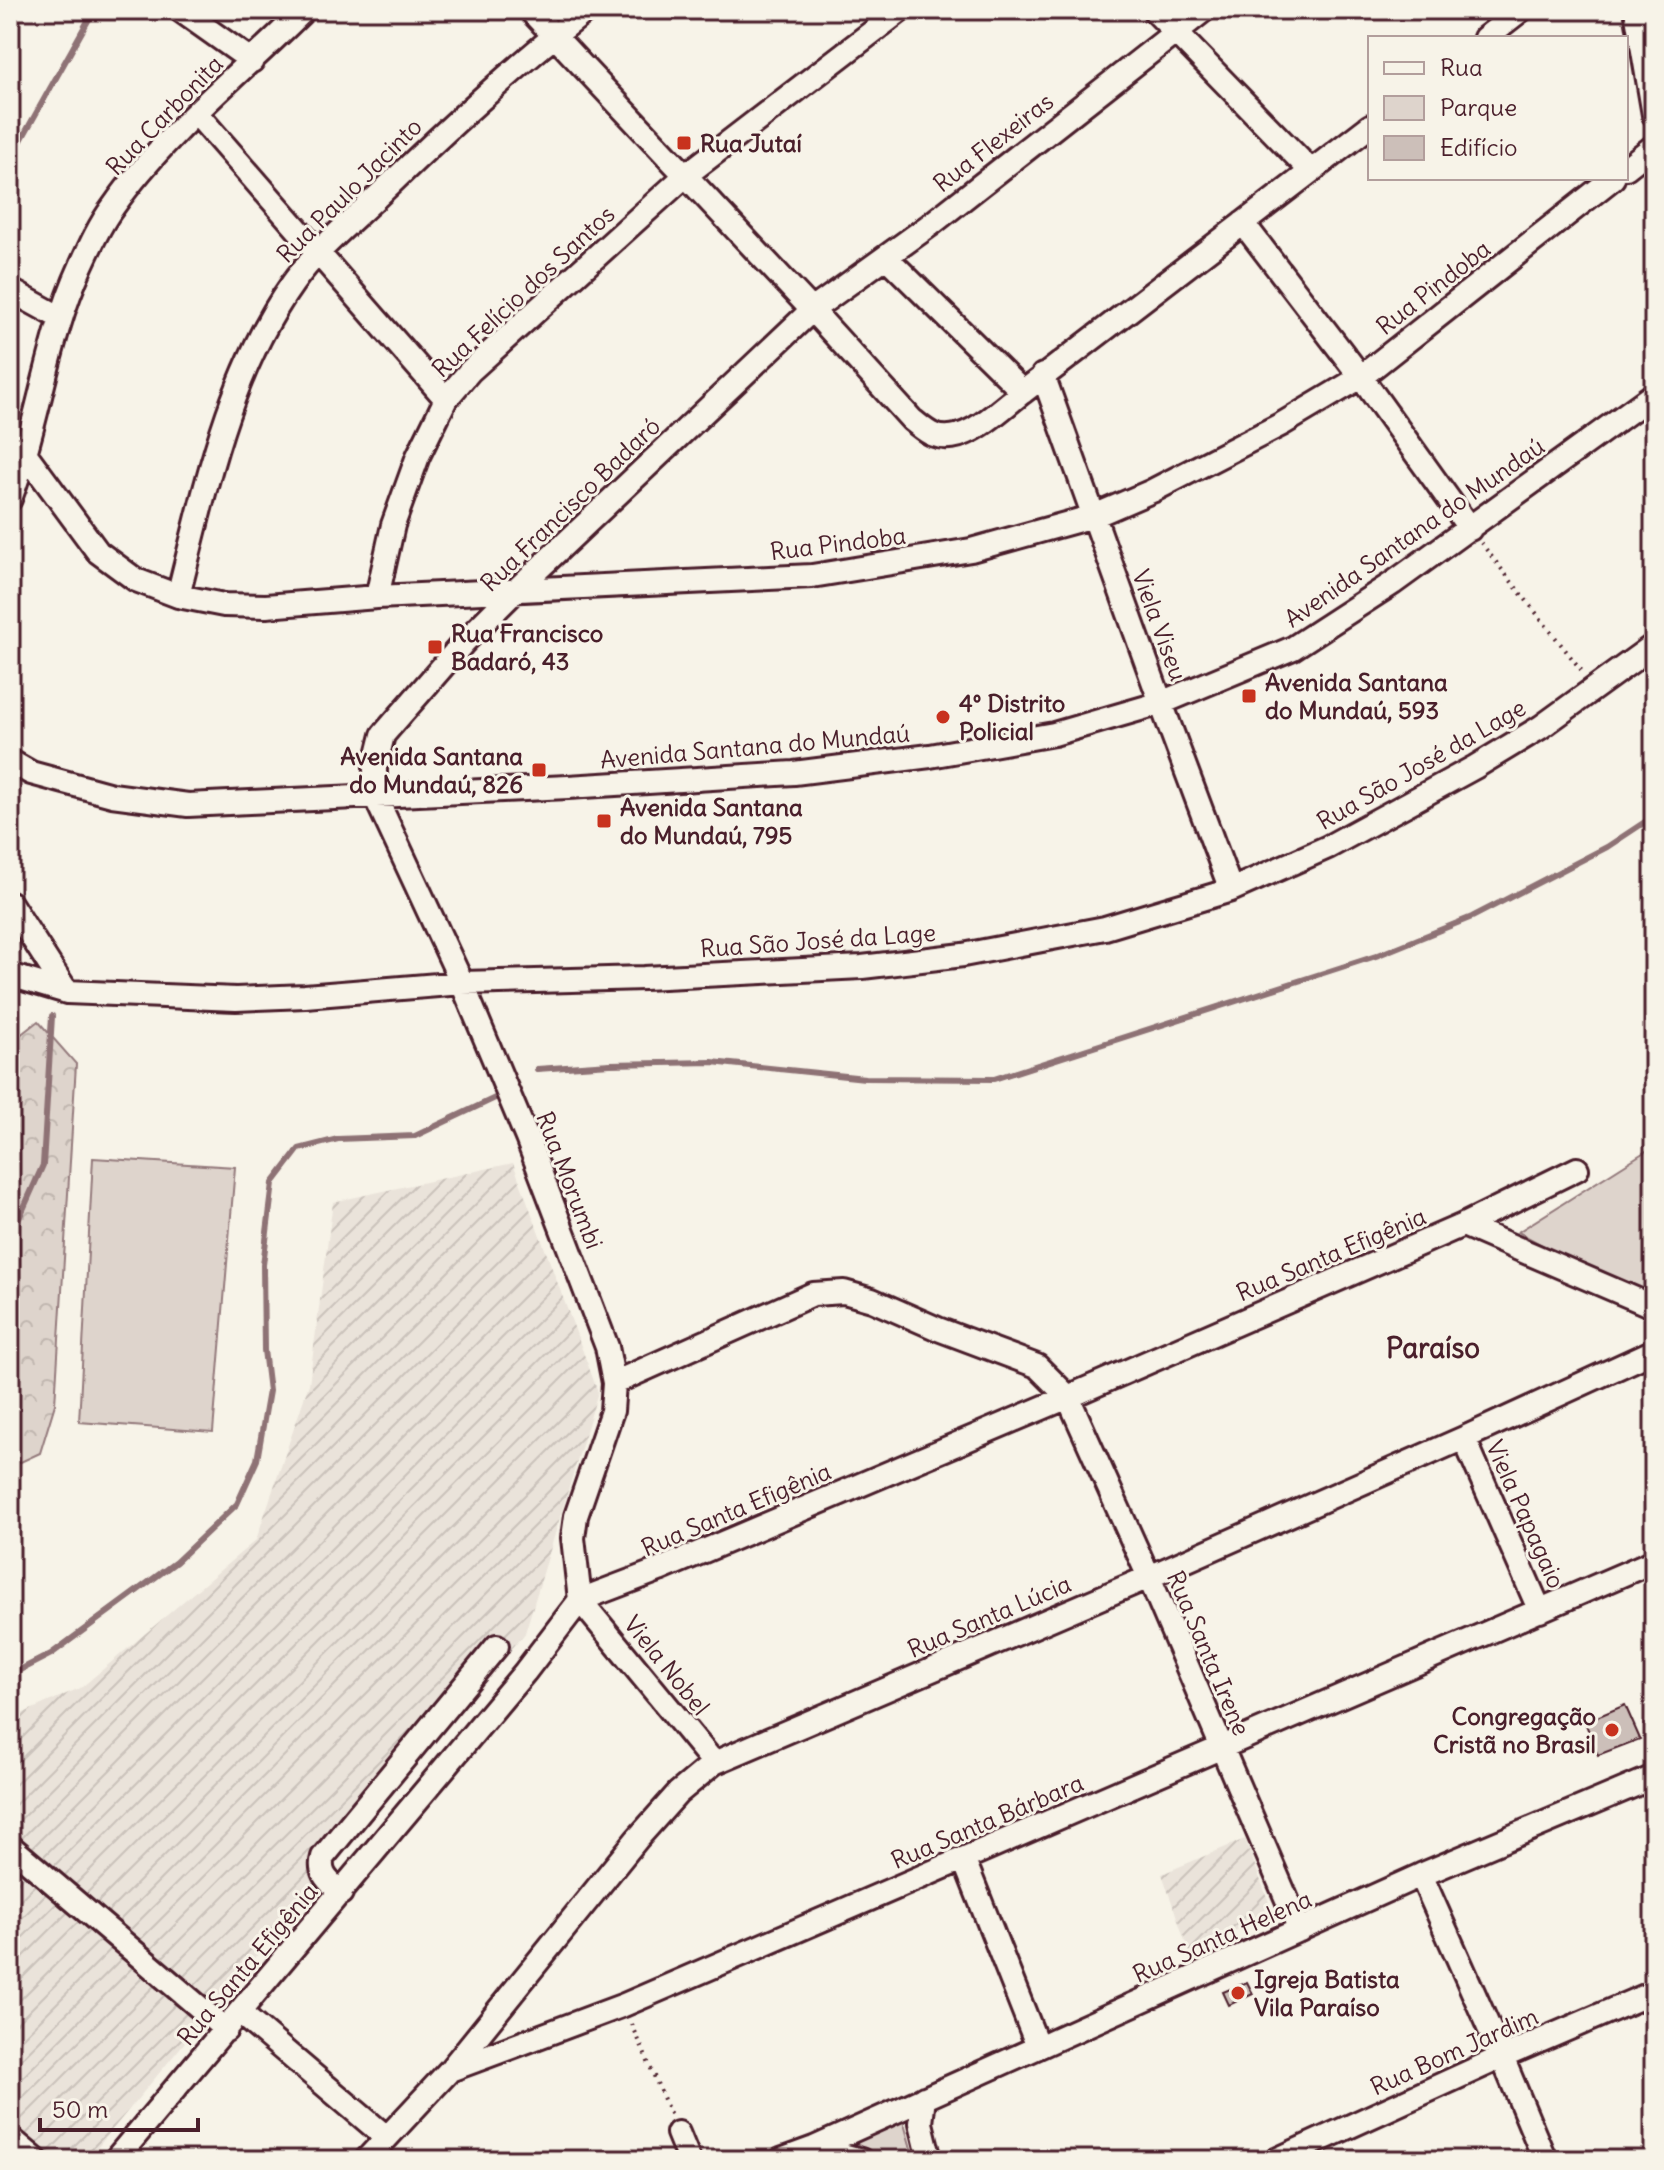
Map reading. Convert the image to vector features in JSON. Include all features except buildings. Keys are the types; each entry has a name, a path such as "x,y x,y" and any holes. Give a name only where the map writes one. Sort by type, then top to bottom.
{"street":[{"path":"180,10 252,61"},
{"name":"Rua Carbonita","path":"10,499 61,318 81,267 112,208 196,113 304,10"},
{"path":"530,10 912,420 932,434 949,438 967,433 1023,392 1368,128"},
{"name":"Rua Paulo Jacinto","path":"178,596 228,411 260,339 293,283 319,252 449,127 587,10"},
{"name":"Rua Felício dos Santos","path":"377,597 393,525 418,456 446,399 470,371 686,175 901,10"},
{"path":"1154,10 1311,171"},
{"name":"Rua Flexeiras","path":"812,310 887,258 1204,10"},
{"path":"1488,36 1521,10"},
{"path":"1636,10 1654,115"},
{"path":"196,113 446,399"},
{"path":"1628,166 1654,146"},
{"name":"Rua Pindoba","path":"25,453 98,552 136,580 178,596 224,605 266,606 377,597 812,576 971,550 1094,516 1152,491 1282,424 1361,377 1610,180"},
{"path":"1243,223 1361,377 1470,529"},
{"path":"887,258 1023,392"},
{"path":"10,290 61,318"},
{"name":"Rua Francisco Badaró","path":"375,796 375,767 383,735 464,642 812,310"},
{"name":"Viela Viseu","path":"1043,375 1231,890"},
{"name":"Avenida Santana do Mundaú","path":"10,761 31,773 112,795 188,805 794,773 930,756 1054,734 1161,703 1293,648 1470,529 1654,394"},
{"name":"Rua São José da Lage","path":"10,975 67,992 236,999 462,983 644,978 877,966 963,955 1105,928 1231,890 1328,847 1475,767 1595,689 1654,645"},
{"name":"Rua Morumbi","path":"375,796 462,983 527,1138 601,1332 614,1383 612,1411 576,1516 573,1538 580,1600"},
{"path":"10,903 67,992"},
{"name":"Rua Santa Efigênia","path":"115,2160 525,1672 580,1600 659,1570 1068,1397 1463,1225 1577,1169"},
{"path":"1463,1225 1654,1307"},
{"path":"614,1383 813,1294 844,1292 872,1300 938,1329 1037,1366 1068,1397"},
{"name":"Rua Santa Lúcia","path":"450,2070 637,1839 678,1793 714,1763 1149,1577 1654,1351"},
{"name":"Rua Santa Irene","path":"1068,1397 1149,1577 1300,1930"},
{"name":"Viela Papagaio","path":"1464,1438 1540,1611"},
{"name":"Rua Santa Bárbara","path":"366,2160 450,2070 624,2005 1654,1561"},
{"name":"Viela Nobel","path":"580,1600 714,1763"},
{"path":"341,1893 325,1878 321,1867 323,1857 497,1646"},
{"name":"Rua Santa Helena","path":"781,2160 814,2148 1421,1875 1654,1777"},
{"path":"10,1846 386,2137"},
{"path":"964,1860 1038,2047"},
{"path":"1421,1875 1545,2160"},
{"name":"Rua Bom Jardim","path":"1276,2160 1654,1992"},
{"path":"924,2098 921,2123 930,2160"},
{"path":"678,2133 689,2160"},
{"path":"10,2138 36,2160"},
{"path":"814,2148 861,2160"}],"path":[{"path":"1470,529 1595,689"},
{"path":"624,2005 678,2133"}],"shaded area":[{"path":"513,1163 598,1392 525,1633 87,2160 13,2160 10,2158 10,1719 82,1687 256,1540 309,1384 333,1202"},
{"path":"1245,1839 1273,1913 1189,1952 1162,1874"}],"green space":[{"path":"38,1021 76,1064 55,1404 40,1453 10,1467 10,1043"},
{"path":"1654,1146 1654,1294 1588,1270 1518,1232"},
{"path":"93,1158 235,1167 213,1432 79,1422"},
{"path":"901,2113 912,2152 910,2160 875,2158 851,2139"}],"waterway":[{"path":"10,160 94,10"},
{"path":"537,1069 712,1062 865,1078 994,1079 1376,956 1472,917 1607,847 1654,816"},
{"path":"10,1416 18,1296 17,1223 43,1165 52,1016"},
{"path":"10,1675 51,1654 176,1562 237,1504 257,1460 269,1391 264,1350 263,1265 273,1183 299,1149 338,1139 415,1136 495,1098"}],"place":[{"name":"Rua Jutaí","path":"684,143"},
{"name":"Rua Francisco Badaró, 43","path":"435,647"},
{"name":"Avenida Santana do Mundaú, 593","path":"1249,696"},
{"name":"4º Distrito Policial","path":"943,717"},
{"name":"Avenida Santana do Mundaú, 826","path":"539,770"},
{"name":"Avenida Santana do Mundaú, 795","path":"604,821"},
{"name":"Congregação Cristã no Brasil","path":"1612,1730"},
{"name":"Igreja Batista Vila Paraíso","path":"1238,1993"}],"district":[{"name":"Paraíso","path":"1433,1348"}]}
